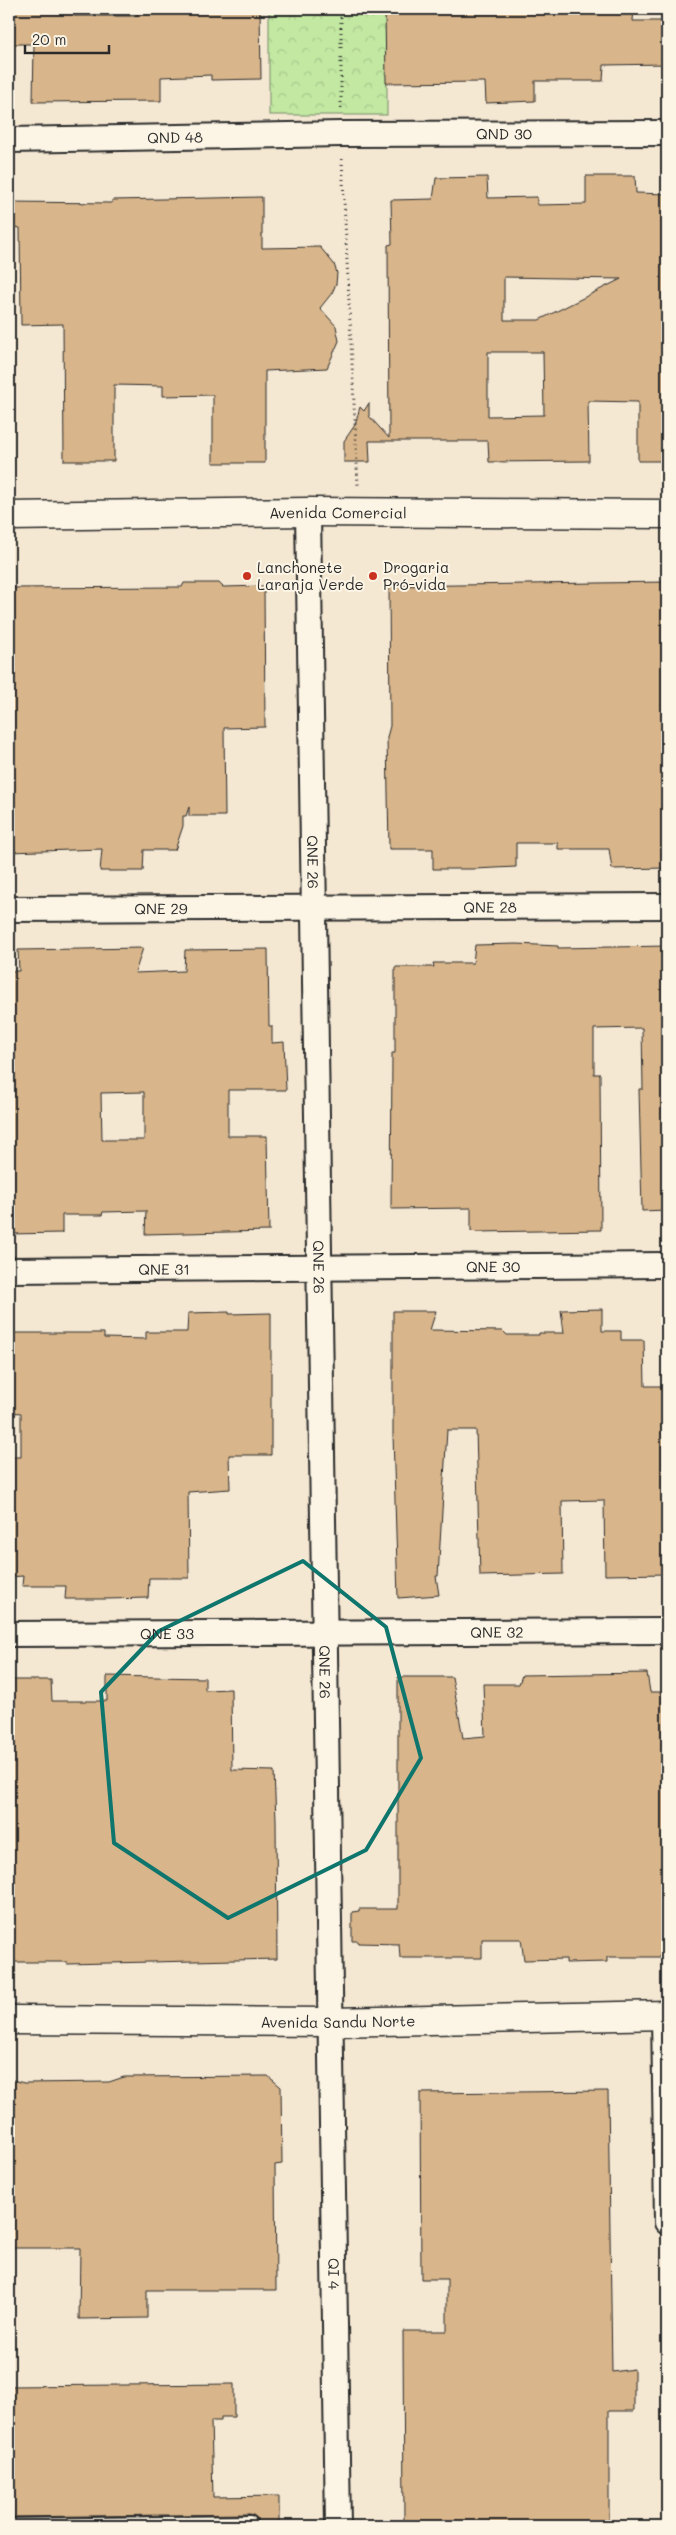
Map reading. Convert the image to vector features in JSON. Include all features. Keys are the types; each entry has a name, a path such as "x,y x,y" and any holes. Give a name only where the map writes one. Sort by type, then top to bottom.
{"main road":[{"name":"Avenida Comercial","path":"9,516 308,512 667,514"},
{"name":"Avenida Sandu Norte","path":"9,2020 331,2022 666,2014"}],"street":[{"name":"QND 30","path":"341,134 667,133"},
{"name":"QND 48","path":"9,140 341,134"},
{"name":"QNE 26","path":"308,512 331,2022"},
{"name":"QNE 28","path":"314,909 667,906"},
{"name":"QNE 29","path":"9,909 314,909"},
{"name":"QNE 30","path":"319,1267 667,1265"},
{"name":"QNE 31","path":"9,1270 319,1267"},
{"name":"QNE 32","path":"325,1632 667,1631"},
{"name":"QNE 33","path":"9,1634 325,1632"},
{"path":"666,2014 667,2222"},
{"name":"QI 4","path":"331,2022 338,2526"}],"lane":[{"path":"9,2525 250,2522 250,2526"}],"path":[{"path":"341,9 341,134 359,512"}],"highlighted area":[{"path":"303,1561 386,1627 421,1758 366,1850 228,1918 114,1843 101,1692 159,1631"}],"green space":[{"path":"269,9 387,9 387,115 269,115"}],"building":[{"path":"10,9 74,9 74,16 137,16 137,9 260,10 261,79 211,80 211,75 161,77 161,101 33,102 34,44 11,44"},
{"path":"385,9 634,9 633,21 667,21 667,64 604,65 603,81 535,81 535,101 486,103 485,82 386,83"},
{"path":"586,176 635,176 636,193 667,194 667,461 638,461 638,402 588,401 589,461 489,462 488,441 369,441 370,462 344,462 344,441 355,425 360,407 364,411 369,403 369,416 389,438 388,245 392,244 391,200 433,199 436,178 487,177 488,198 537,197 537,205 586,204","holes":["504,277 621,279 539,320 504,320","488,352 543,352 544,415 488,416"]},
{"path":"262,197 262,248 320,247 334,264 337,273 336,284 332,293 320,308 336,326 339,341 327,368 265,371 265,463 213,463 213,395 163,396 163,386 114,385 114,461 64,461 63,324 21,325 20,228 9,226 9,202 112,203 112,200"},
{"path":"667,582 667,868 612,869 609,849 558,849 558,843 516,843 516,867 474,869 433,869 433,849 389,849 387,737 390,726 389,586"},
{"path":"184,583 219,583 223,587 264,586 265,727 224,728 225,816 189,816 189,807 186,816 183,816 183,826 175,850 144,850 143,871 100,871 102,849 9,852 9,588 182,587"},
{"path":"517,944 558,946 558,948 667,946 667,1210 642,1211 639,1089 643,1089 642,1028 594,1029 594,1074 600,1074 601,1230 477,1232 471,1231 471,1208 391,1209 392,1053 395,1053 395,967 434,967 433,963 473,963 475,945"},
{"path":"143,948 135,973 184,971 185,950 268,949 269,1026 272,1026 272,1043 284,1042 286,1090 228,1090 228,1136 267,1136 269,1231 145,1234 146,1211 103,1212 102,1215 62,1215 62,1233 9,1234 9,971 19,971 18,950","holes":["144,1092 144,1140 102,1140 101,1093"]},
{"path":"602,1309 602,1331 621,1331 621,1340 644,1340 645,1386 667,1386 667,1574 605,1575 604,1500 562,1501 563,1574 480,1576 476,1430 447,1430 438,1576 436,1576 439,1595 398,1598 393,1435 393,1311 436,1311 430,1330 503,1331 507,1335 539,1335 539,1333 564,1333 561,1310"},
{"path":"229,1312 229,1314 271,1313 271,1455 229,1455 230,1489 188,1492 189,1578 149,1578 148,1598 65,1599 66,1586 22,1586 23,1576 9,1577 9,1457 21,1457 21,1413 9,1412 9,1333 104,1333 104,1338 146,1339 146,1332 187,1332 188,1313"},
{"path":"647,1673 650,1692 667,1692 667,1957 607,1957 607,1962 566,1963 566,1959 524,1960 521,1939 482,1939 482,1958 400,1958 399,1944 358,1943 358,1941 352,1941 352,1912 359,1911 359,1909 398,1909 398,1677 452,1677 463,1738 485,1736 483,1684 519,1684 522,1675"},
{"path":"107,1676 205,1678 205,1690 231,1689 232,1770 274,1771 277,1959 67,1964 67,1962 9,1962 9,1680 51,1680 52,1701 107,1701"},
{"path":"268,2076 281,2087 282,2164 275,2165 276,2290 147,2290 147,2318 79,2319 80,2248 9,2248 9,2079 24,2083 109,2082 124,2077"},
{"path":"608,2091 612,2372 634,2369 634,2411 609,2411 609,2526 404,2526 403,2331 447,2331 447,2279 421,2279 420,2093"},
{"path":"234,2384 234,2417 221,2417 221,2421 211,2421 213,2497 279,2496 279,2526 258,2526 257,2518 250,2514 9,2517 9,2386"}],"place":[{"name":"Lanchonete Laranja Verde","path":"247,576"},
{"name":"Drogaria Pró-vida","path":"373,576"}]}
